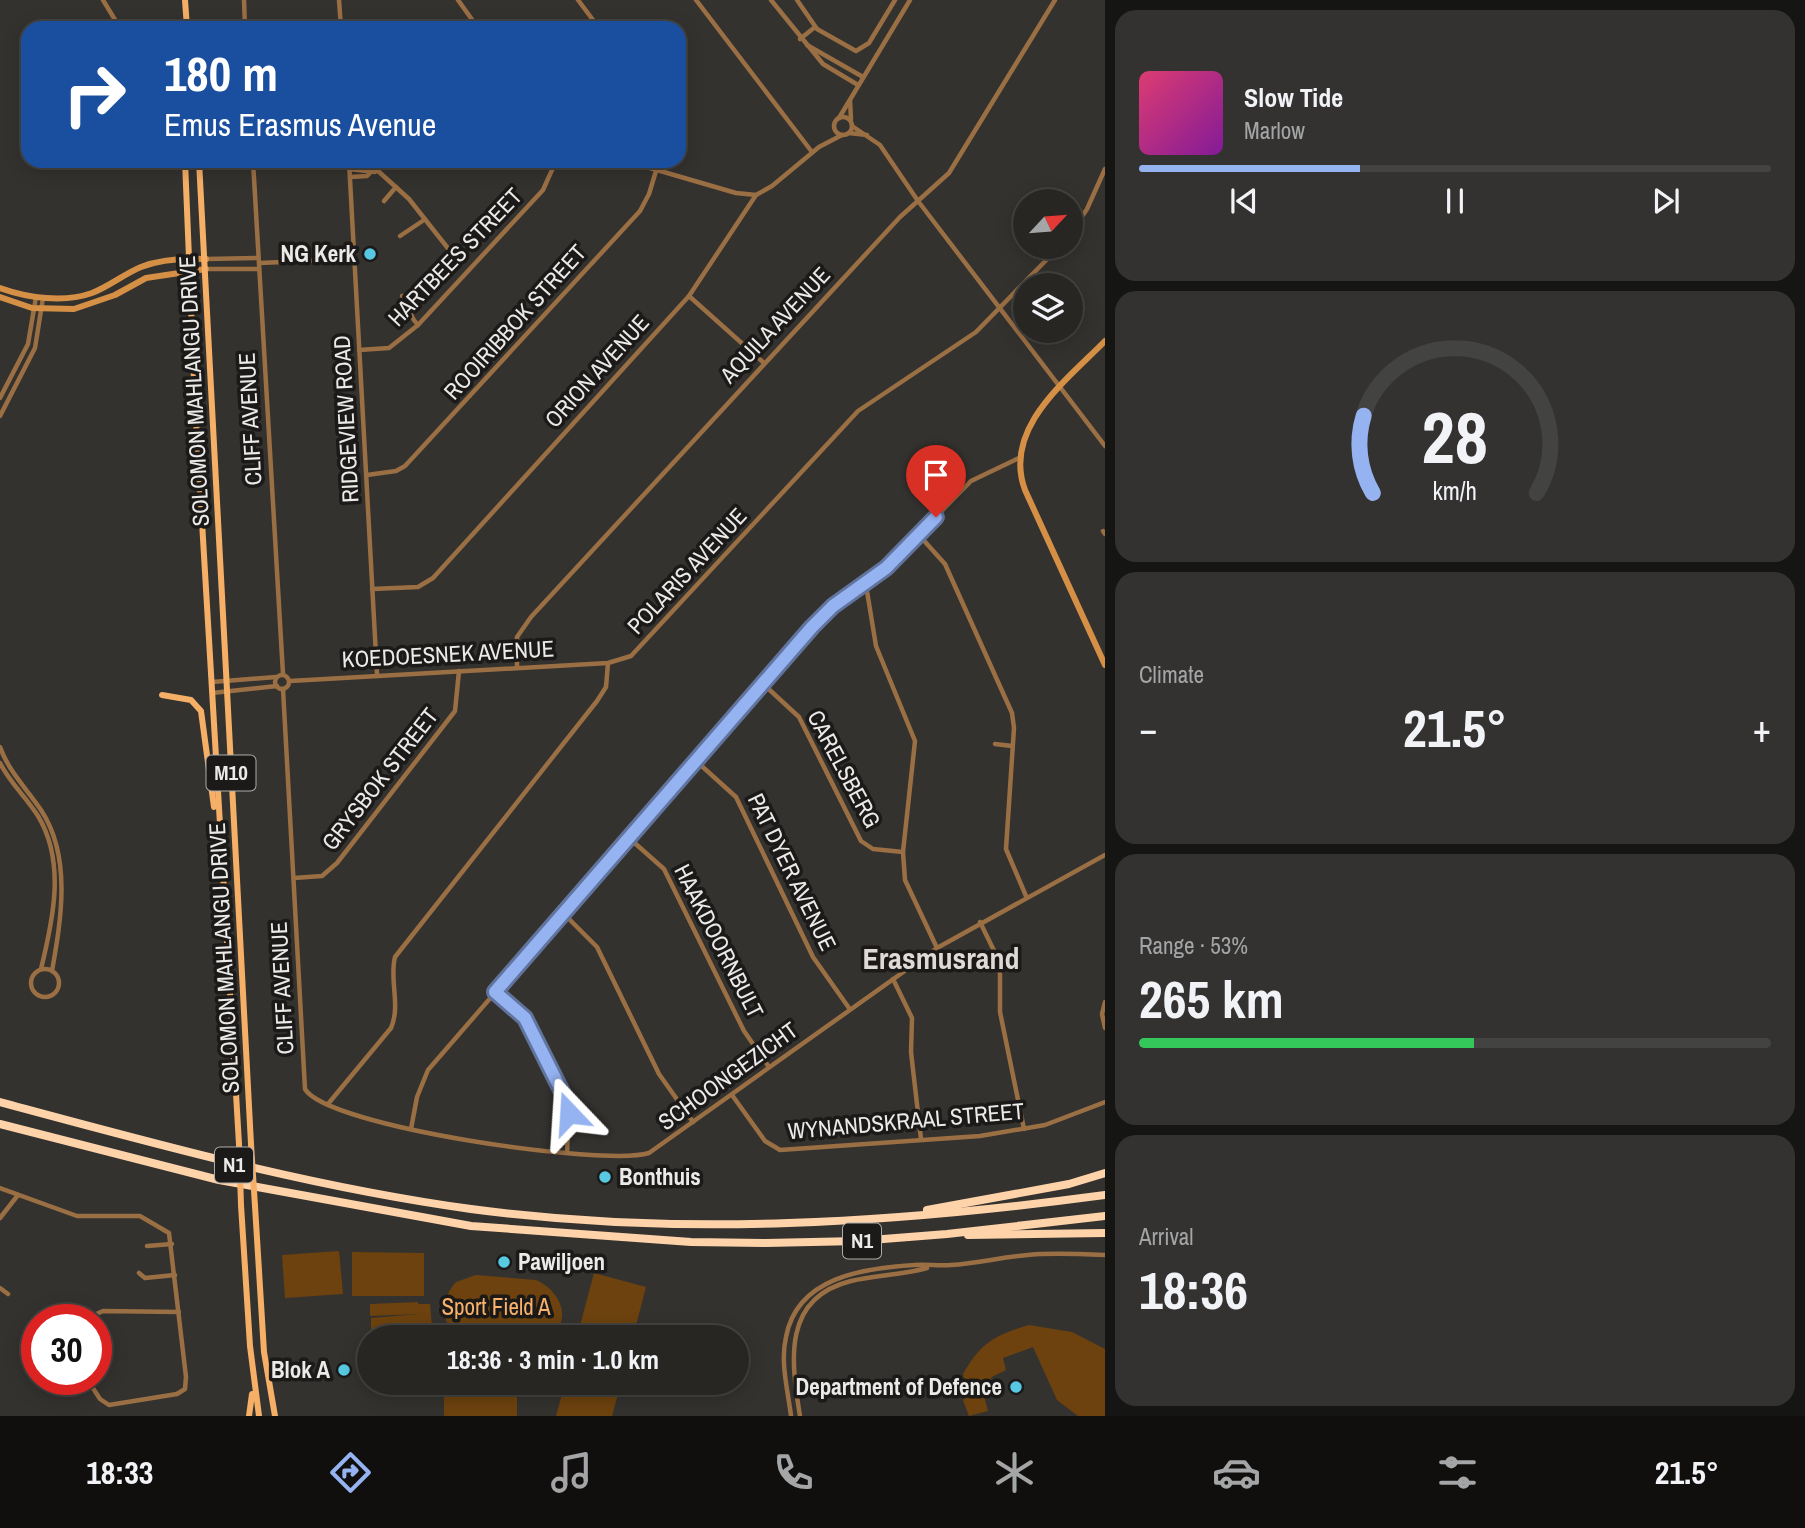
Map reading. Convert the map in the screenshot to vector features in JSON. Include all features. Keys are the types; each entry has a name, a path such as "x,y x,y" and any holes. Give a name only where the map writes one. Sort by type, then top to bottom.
{"highway":[{"name":"N1","path":"0,1102 231,1165 350,1190 473,1209 620,1221 769,1224 1009,1208 1105,1195"},
{"name":"N1","path":"0,1124 219,1180 471,1226 716,1242 858,1241 1105,1216"},
{"path":"890,1218 1069,1184 1105,1173"},
{"path":"947,1234 991,1237 1105,1233"}],"main road":[{"path":"185,0 186,21"},
{"name":"SOLOMON MAHLANGU DRIVE","path":"185,168 211,693 250,1346 259,1416"},
{"name":"SOLOMON MAHLANGU DRIVE","path":"200,168 251,1144 264,1352 275,1416"},
{"path":"0,288 40,297 91,293 142,267 188,258 206,259"},
{"path":"0,297 40,309 84,307 146,278 206,269"},
{"path":"1105,341 1032,422 1019,458 1025,489 1105,665"},
{"path":"162,695 191,700 201,711 222,871"},
{"path":"249,1416 252,1402 250,1346"}],"street":[{"path":"103,0 116,21"},
{"path":"244,0 245,21"},
{"path":"339,0 340,21"},
{"path":"458,0 473,21"},
{"path":"578,0 594,21"},
{"path":"696,0 812,152"},
{"path":"771,0 823,64 858,85"},
{"path":"797,0 815,27 856,51 869,43 895,0"},
{"path":"909,0 839,118 852,123 880,145 918,201 1105,446"},
{"name":"AQUILA AVENUE","path":"517,666 517,637 531,617 764,363 918,201 949,173 1055,0"},
{"path":"802,41 815,27"},
{"path":"802,41 863,77"},
{"path":"841,74 845,66"},
{"path":"850,99 852,123 849,133 867,135"},
{"name":"ORION AVENUE","path":"827,142 839,118"},
{"path":"834,129 842,135"},
{"name":"ORION AVENUE","path":"372,589 418,587 433,578 689,296 756,195 772,186 827,142 849,133"},
{"name":"CLIFF AVENUE","path":"253,168 283,674"},
{"path":"349,169 366,168 374,171 396,187 454,256 442,278"},
{"name":"HARTBEES STREET","path":"359,350 388,348 418,325 543,190 553,168"},
{"path":"650,168 736,193 756,195"},
{"name":"RIDGEVIEW ROAD","path":"349,169 377,674"},
{"path":"1083,215 1105,169"},
{"name":"ROOIRIBBOK STREET","path":"367,475 401,470 447,423 640,211 657,170"},
{"path":"349,177 367,176 374,171"},
{"path":"384,201 396,187"},
{"path":"400,236 424,220"},
{"path":"206,259 259,264"},
{"path":"206,269 354,259"},
{"name":"POLARIS AVENUE","path":"608,663 624,659 640,649 865,404 972,335 1047,259"},
{"path":"418,325 410,316 409,296 421,283"},
{"path":"402,296 409,296"},
{"path":"689,296 764,363"},
{"path":"0,416 35,348 40,297"},
{"path":"0,398 28,344 40,309"},
{"path":"411,1129 420,1090 428,1070 762,683 833,606 866,585 971,481 1019,458"},
{"path":"918,534 943,560 1014,719 1006,849 1026,896"},
{"path":"866,585 876,646 915,741 903,852 907,888 937,947"},
{"path":"328,1104 391,1028 395,1014 392,973 395,957 597,701 606,687 608,663"},
{"name":"KOEDOESNEK AVENUE","path":"290,681 517,666 608,663"},
{"name":"GRYSBOK STREET","path":"294,878 323,876 337,863 455,711 459,671"},
{"path":"211,682 276,677 283,674 290,681 283,689 277,686 211,693"},
{"path":"276,677 277,686"},
{"name":"CARELSBERG","path":"762,683 799,717 861,841 873,849 903,852"},
{"name":"CLIFF AVENUE","path":"283,689 303,1082 307,1093 328,1104"},
{"path":"995,744 1012,746"},
{"path":"0,747 11,771 46,819 59,856 62,901 52,971"},
{"name":"PAT DYER AVENUE","path":"695,760 736,797 813,957 849,1008"},
{"path":"0,763 38,816 48,840 55,898 41,969"},
{"name":"HAAKDOORNBULT","path":"629,838 664,869 744,1031 769,1067"},
{"name":"SCHOONGEZICHT","path":"328,1104 351,1114 469,1142 566,1152 642,1155 654,1150 937,947 1105,855"},
{"path":"563,913 597,947 659,1074 692,1122"},
{"path":"980,922 1000,963 1000,1012 1024,1129"},
{"path":"41,969 52,971 58,977 58,989 51,996 41,997 33,991 30,982 34,973 41,969"},
{"path":"893,979 912,1017 911,1052 921,1139"},
{"path":"495,992 525,1018 564,1096 569,1113 566,1152"},
{"path":"1105,1002 1102,1014 1105,1028"},
{"name":"WYNANDSKRAAL STREET","path":"732,1095 759,1134 774,1149 841,1147 980,1136 1045,1125 1105,1102"},
{"path":"0,1188 77,1216 140,1216 167,1230 172,1244 180,1312 187,1377 185,1389 177,1394 109,1405 97,1395"},
{"path":"0,1218 18,1195"},
{"path":"147,1246 172,1244"},
{"path":"800,1416 792,1356 798,1324 809,1307 838,1284 931,1266 1040,1254 1105,1255"},
{"path":"791,1416 784,1356 786,1336 803,1302 818,1287 836,1278 866,1270 931,1266"},
{"path":"139,1273 145,1278 175,1275"},
{"path":"0,1288 8,1294"},
{"path":"112,1311 180,1312"}],"green space":[{"path":"339,1251 343,1294 285,1298 282,1255"},
{"path":"352,1252 424,1253 424,1296 352,1296"},
{"path":"594,1273 646,1287 636,1325 580,1325"},
{"name":"Sport Field A","path":"476,1275 536,1280 557,1297 562,1313 560,1325 448,1325 445,1302 456,1282"},
{"path":"370,1304 430,1304 432,1325 371,1325 371,1318 419,1314 370,1316"},
{"path":"1029,1325 1072,1332 1105,1349 1105,1416 1078,1416 1057,1400 1033,1347 1003,1358 1006,1370 992,1377 983,1392 988,1411 969,1416 963,1400 967,1391 963,1374 970,1363 990,1341"},
{"path":"444,1395 517,1395 517,1416 444,1416"},
{"path":"562,1395 618,1395 612,1416 556,1416"}],"place":[{"name":"NG Kerk","path":"370,254"},
{"name":"Bonthuis","path":"605,1177"},
{"name":"Pawiljoen","path":"504,1262"},
{"name":"Blok A","path":"344,1370"},
{"name":"Department of Defence","path":"1016,1387"}],"district":[{"name":"Erasmusrand","path":"941,959"}],"route":[{"path":"569,1113 567,1102 525,1018 516,1007 495,992 812,627 840,600 866,585 886,568 936,517"}]}
